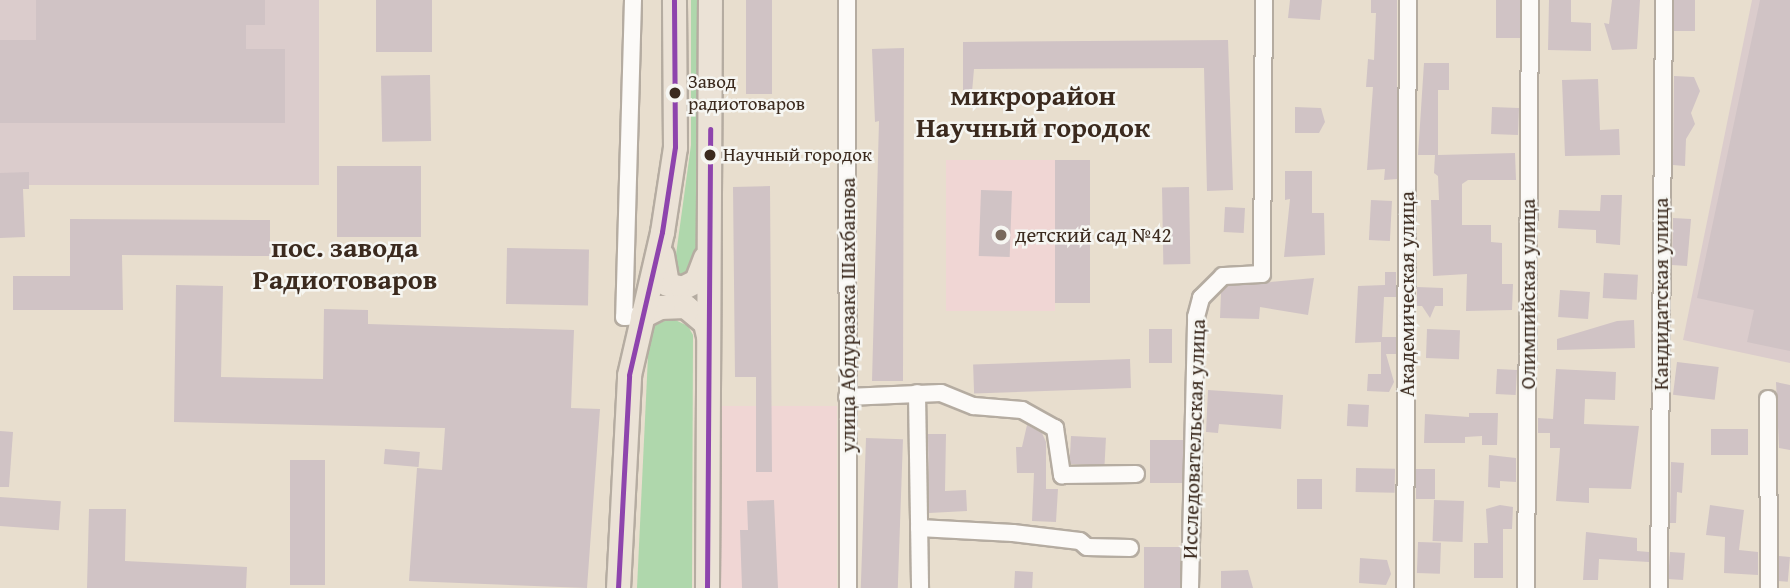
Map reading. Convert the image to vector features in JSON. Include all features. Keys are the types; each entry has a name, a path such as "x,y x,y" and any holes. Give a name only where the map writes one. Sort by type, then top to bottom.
{"highway":[{"path":"618,588 628,382 662,232 675,147 674,0"},
{"path":"707,588 710,0"},
{"path":"662,232 661,271 672,287 689,287 696,281 709,242"},
{"path":"642,316 660,307 685,306 705,323 709,339"}],"street":[{"path":"633,0 624,317 642,316"},
{"name":"улица Абдуразака Шахбанова","path":"847,0 848,588"},
{"name":"Исследовательская улица","path":"1190,588 1196,317 1202,298 1223,276 1262,274 1264,0"},
{"name":"Академическая улица","path":"1405,588 1408,0"},
{"name":"Олимпийская улица","path":"1526,588 1530,0"},
{"name":"Кандидатская улица","path":"1658,588 1664,0"},
{"path":"847,397 917,393 1022,410 1055,428 1062,475 1136,474"},
{"path":"917,393 920,588"},
{"path":"1768,399 1769,588"},
{"path":"919,528 1013,533 1080,541 1087,547 1130,548"}],"shaded area":[{"path":"0,0 319,0 319,185 0,185"},
{"path":"1752,0 1790,0 1790,363 1683,340"},
{"name":"детский сад №42","path":"946,160 1055,160 1055,311 946,311"},
{"path":"715,406 837,406 837,588 715,588"}],"green space":[{"path":"691,0 699,0 700,258 696,271 681,276 675,262 691,145"},
{"path":"671,318 688,326 693,335 692,588 637,588 649,335 654,326"}],"building":[{"path":"36,0 265,0 265,25 246,25 246,49 285,49 285,123 0,123 0,40 36,40"},
{"path":"376,0 432,0 432,52 376,52"},
{"path":"746,0 772,0 772,94 746,94"},
{"path":"1290,0 1322,0 1320,20 1288,18"},
{"path":"1371,0 1397,0 1397,179 1384,180 1385,169 1367,170 1373,87 1366,87 1368,59 1374,60 1376,13 1371,13"},
{"path":"1496,0 1520,0 1520,38 1496,38"},
{"path":"1549,0 1571,0 1571,22 1591,23 1591,51 1548,50"},
{"path":"1612,0 1640,0 1637,49 1612,50 1604,23 1609,24"},
{"path":"1674,0 1695,0 1695,31 1674,31"},
{"path":"1760,0 1790,0 1790,351 1747,342 1754,310 1697,298"},
{"path":"1228,40 1233,190 1207,191 1204,68 974,69 972,92 963,92 963,42"},
{"path":"904,48 903,381 872,381 879,121 875,122 872,49"},
{"path":"1424,63 1449,63 1449,90 1438,90 1438,155 1515,153 1516,180 1468,180 1462,184 1462,225 1491,225 1491,242 1502,243 1502,284 1513,284 1512,310 1466,311 1467,274 1433,276 1431,200 1439,200 1438,176 1434,173 1435,155 1418,155"},
{"path":"430,75 431,141 382,142 381,76"},
{"path":"1674,76 1694,77 1700,91 1691,113 1695,124 1686,139 1685,166 1673,165"},
{"path":"1598,79 1600,130 1619,129 1620,155 1565,156 1562,80"},
{"path":"1295,107 1321,108 1325,122 1319,133 1295,133"},
{"path":"1492,107 1519,108 1518,135 1491,134"},
{"path":"1055,160 1090,160 1090,303 1055,303"},
{"path":"337,166 421,166 421,237 337,237"},
{"path":"1285,171 1312,171 1312,213 1324,213 1325,255 1284,257 1290,199 1285,200"},
{"path":"29,172 29,189 23,189 25,237 0,238 0,173"},
{"path":"770,186 772,472 756,472 756,377 735,377 733,187"},
{"path":"1162,187 1189,187 1190,264 1163,264"},
{"path":"981,190 1012,191 1010,257 979,256"},
{"path":"1601,195 1622,195 1620,245 1596,243 1596,230 1558,228 1559,210 1600,211"},
{"path":"1371,200 1392,201 1390,241 1369,240"},
{"path":"1225,207 1245,208 1244,233 1224,232"},
{"path":"1673,218 1691,219 1687,266 1672,265"},
{"path":"70,219 270,220 270,256 122,255 123,310 13,310 13,276 70,276"},
{"path":"507,248 589,249 588,305 506,304"},
{"path":"1385,272 1396,272 1396,297 1384,297 1382,337 1396,337 1396,354 1386,354 1394,382 1389,392 1367,391 1368,374 1381,374 1381,342 1355,343 1358,286 1385,285"},
{"path":"1604,273 1638,275 1637,300 1603,298"},
{"path":"1314,278 1308,315 1260,307 1259,319 1220,318 1221,293 1228,286"},
{"path":"176,285 223,286 221,377 323,379 324,309 368,310 368,324 574,330 571,408 600,409 587,588 409,581 417,468 442,470 445,428 174,422"},
{"path":"1417,287 1443,288 1443,306 1435,306 1430,318 1422,306 1417,306"},
{"path":"1560,290 1590,292 1588,319 1558,317"},
{"path":"1634,320 1635,348 1557,350 1557,339 1617,321"},
{"path":"1149,329 1172,329 1172,363 1149,363"},
{"path":"1427,329 1460,330 1459,359 1426,358"},
{"path":"1130,359 1131,388 974,393 973,364"},
{"path":"1677,362 1719,367 1715,400 1673,395"},
{"path":"1497,369 1517,370 1516,395 1496,394"},
{"path":"1556,369 1616,372 1615,400 1585,399 1584,424 1639,426 1631,489 1589,488 1589,503 1556,501 1560,448 1550,448 1550,433 1538,433 1538,418 1553,419"},
{"path":"1776,382 1790,385 1790,450 1779,448"},
{"path":"1208,390 1283,395 1281,429 1219,424 1218,433 1206,432"},
{"path":"1348,404 1369,405 1368,427 1347,426"},
{"path":"1469,413 1498,413 1497,445 1482,445 1482,436 1465,437 1465,443 1424,443 1425,414 1469,417"},
{"path":"1027,425 1042,433 1046,442 1046,489 1058,489 1056,522 1032,521 1034,473 1017,473 1016,447 1022,447"},
{"path":"1711,429 1748,429 1748,455 1711,455"},
{"path":"0,431 13,432 9,487 0,487"},
{"path":"928,434 946,434 945,491 966,490 967,511 929,513"},
{"path":"1071,436 1106,438 1104,466 1070,464"},
{"path":"866,438 903,439 898,588 861,588"},
{"path":"1150,440 1183,440 1183,483 1150,483"},
{"path":"385,449 420,452 419,467 384,464"},
{"path":"1489,455 1516,458 1516,482 1500,481 1500,488 1488,487"},
{"path":"290,460 325,460 325,585 290,585"},
{"path":"1671,462 1684,463 1682,493 1677,492 1676,523 1670,523"},
{"path":"1356,468 1395,469 1395,493 1356,492"},
{"path":"1416,469 1435,469 1435,499 1416,499"},
{"path":"1297,479 1322,479 1322,509 1297,509"},
{"path":"0,497 61,501 59,530 0,526"},
{"path":"774,500 778,588 742,588 740,530 748,530 747,501"},
{"path":"1434,500 1464,501 1463,542 1433,541"},
{"path":"1500,505 1513,507 1512,529 1503,529 1503,578 1474,578 1474,543 1488,543 1486,509"},
{"path":"1710,505 1744,510 1739,550 1758,552 1758,575 1724,573 1725,537 1706,535"},
{"path":"89,509 126,509 125,561 247,567 246,588 87,588"},
{"path":"1586,532 1637,538 1637,551 1649,552 1649,562 1599,559 1598,580 1583,580"},
{"path":"1418,542 1441,543 1440,574 1417,573"},
{"path":"1144,547 1180,547 1180,588 1144,588"},
{"path":"1670,552 1685,553 1683,580 1668,579"},
{"path":"1779,556 1790,557 1788,582 1777,581"},
{"path":"1360,558 1387,560 1391,574 1386,585 1359,583"},
{"path":"1248,570 1253,588 1221,588 1221,571"},
{"path":"1015,571 1033,572 1032,588 1014,588"}],"transit line":[{"path":"618,588 629,375 662,232 675,147 674,0"},
{"path":"707,588 710,129"}],"place":[{"name":"Завод радиотоваров","path":"675,93"},
{"name":"Научный городок","path":"710,155"},
{"name":"детский сад №42","path":"1001,235"}],"district":[{"name":"микрорайон Научный городок","path":"1033,111"},
{"name":"пос. завода Радиотоваров","path":"345,263"}]}
